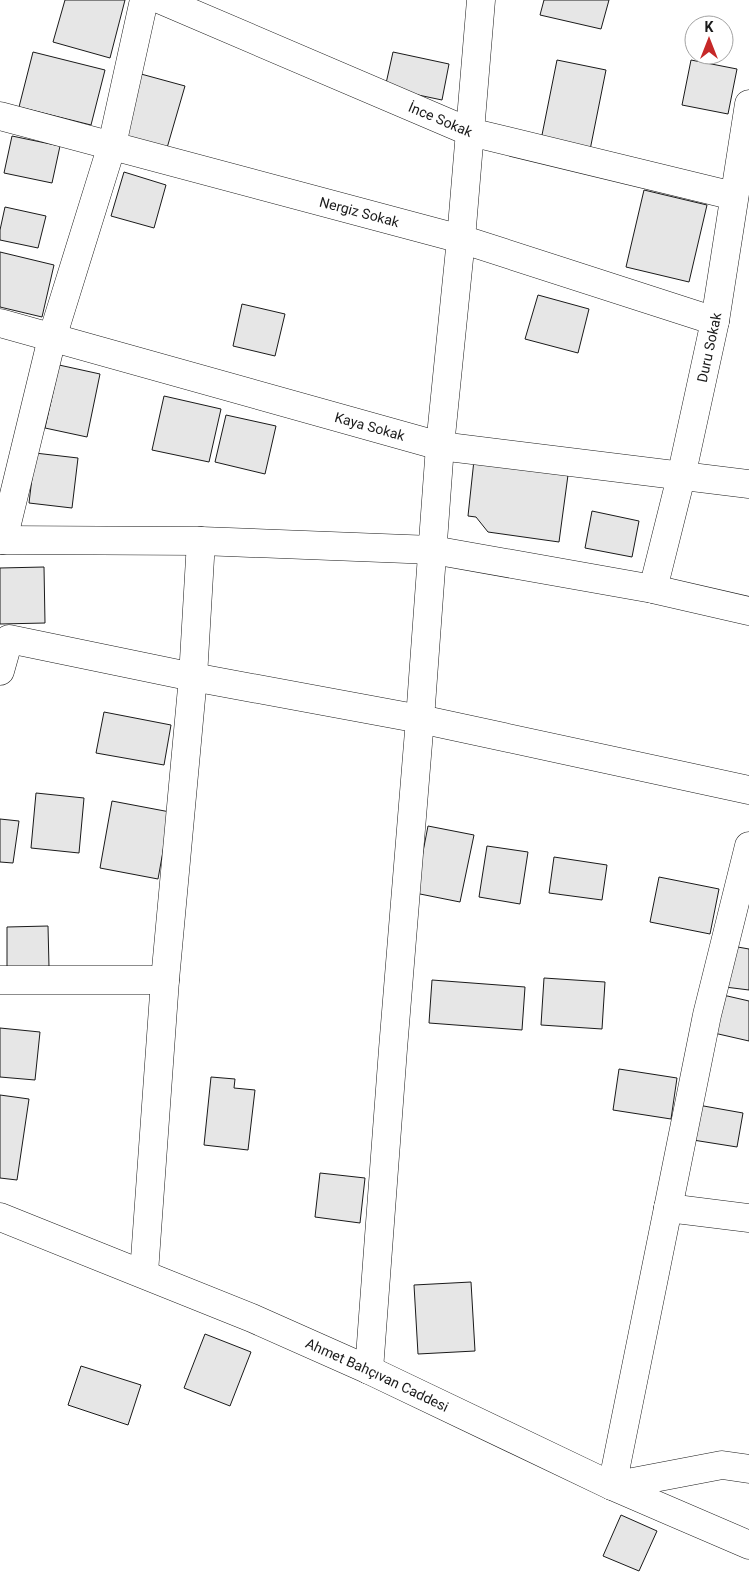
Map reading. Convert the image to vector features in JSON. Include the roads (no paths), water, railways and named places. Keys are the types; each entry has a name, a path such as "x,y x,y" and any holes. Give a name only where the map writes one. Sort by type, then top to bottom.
{"street":[{"path":"144,0 112,145 52,338 2,540 201,542 433,550 653,589 749,611"},
{"name":"İnce Sokak","path":"161,0 470,132 734,196"},
{"path":"369,1370 440,446 461,239 481,0"},
{"name":"Duru Sokak","path":"653,589 681,477 715,321 749,104"},
{"name":"Nergiz Sokak","path":"0,116 461,239 715,321"},
{"name":"Kaya Sokak","path":"0,323 440,446 749,484"},
{"path":"144,1273 165,980 193,677 201,542"},
{"path":"0,671 9,639 193,677 420,720 749,790"},
{"path":"749,846 707,1015 612,1486 722,1465 749,1469"},
{"path":"0,980 165,980"},
{"path":"668,1208 749,1218"},
{"name":"Ahmet Bahçıvan Caddesi","path":"0,1217 144,1273 252,1318 369,1370 612,1486 749,1545"}]}
